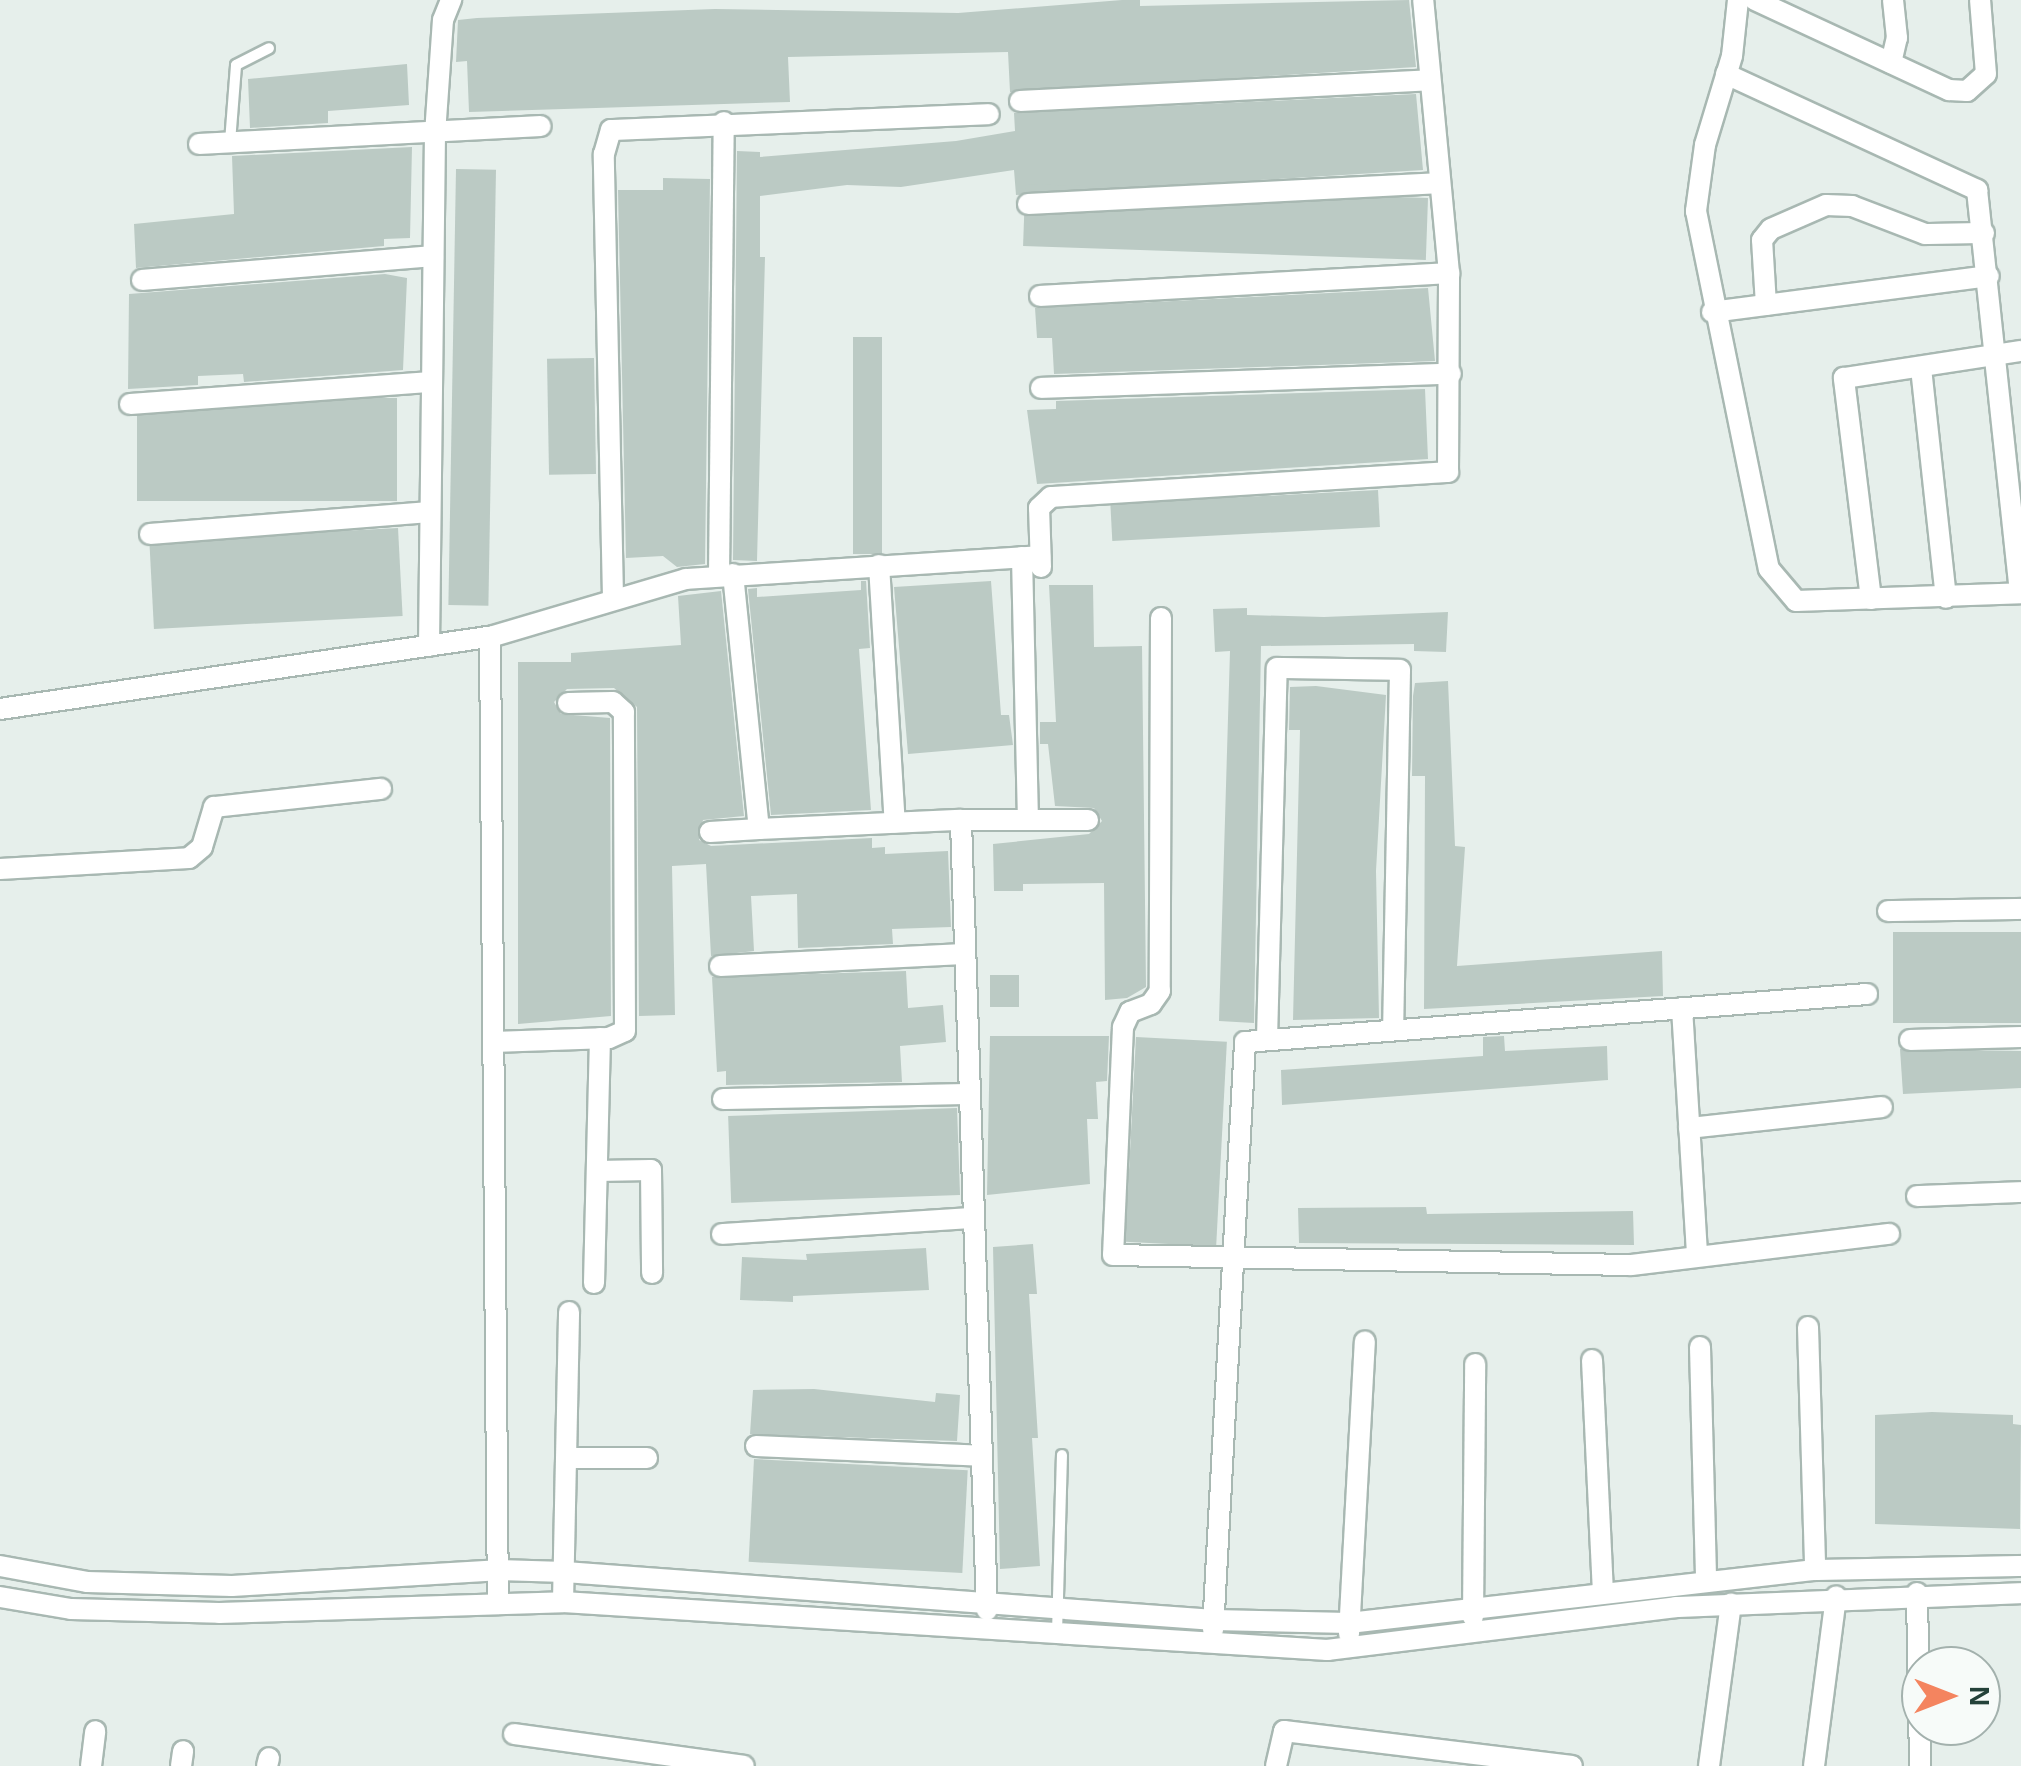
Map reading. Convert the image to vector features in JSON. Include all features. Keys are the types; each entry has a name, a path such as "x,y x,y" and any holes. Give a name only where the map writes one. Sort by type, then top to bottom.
{"street":[{"path":"429,646 435,134 443,20 451,0"},
{"path":"1028,820 1034,560 1039,508 1051,497 1440,476 1448,472 1449,273 1436,183 1423,0"},
{"path":"1726,74 1972,186 1984,233 2021,593 1796,601 1770,568 1712,312 1696,211 1738,0"},
{"path":"1755,0 1949,90 1978,85 1986,74 1980,0"},
{"path":"1891,63 1897,38 1893,0"},
{"path":"1020,101 1428,80"},
{"path":"613,598 606,138 624,125 989,114"},
{"path":"724,122 726,574 758,830"},
{"path":"199,144 541,126"},
{"path":"1028,204 1436,183"},
{"path":"1766,305 1762,240 1771,229 1826,205 1852,206 1926,234 1984,233"},
{"path":"142,280 433,256"},
{"path":"1040,296 1449,273"},
{"path":"1712,312 1989,276"},
{"path":"1871,599 1844,378 2021,351"},
{"path":"1921,368 1946,598"},
{"path":"1041,388 1451,374"},
{"path":"130,404 432,382"},
{"path":"150,534 429,512"},
{"path":"0,709 490,637 613,598 726,574 879,564 1034,560"},
{"path":"879,564 895,823"},
{"path":"1161,618 1160,991 1150,1004 1130,1012 1122,1027 1111,1248 1119,1258 1630,1265 1888,1234"},
{"path":"490,637 498,1602"},
{"path":"1268,1040 1277,668 1400,670 1392,1030"},
{"path":"494,1042 616,1037 627,1021 624,712 613,702 568,702"},
{"path":"0,869 189,858 202,848 209,808 381,789"},
{"path":"960,820 986,1629"},
{"path":"710,832 960,820 1088,820"},
{"path":"1888,911 2021,909"},
{"path":"720,966 964,954"},
{"path":"1211,1645 1244,1044 1866,994"},
{"path":"1682,1008 1697,1256"},
{"path":"594,1283 600,1038"},
{"path":"1910,1040 2021,1038"},
{"path":"723,1099 968,1094"},
{"path":"1689,1128 1882,1107"},
{"path":"598,1171 651,1170 652,1273"},
{"path":"1917,1196 2021,1192"},
{"path":"722,1234 972,1218"},
{"path":"564,1602 569,1312"},
{"path":"1808,1327 1815,1570"},
{"path":"1349,1648 1364,1341"},
{"path":"1700,1347 1706,1580"},
{"path":"1592,1360 1603,1590"},
{"path":"1474,1630 1475,1364"},
{"path":"756,1446 981,1456"},
{"path":"567,1458 647,1458"},
{"path":"1985,1564 1985,1594"},
{"path":"0,1566 87,1582 232,1586 498,1570 565,1572 987,1598 1214,1620 1349,1623 1472,1604 1815,1570 2021,1566"},
{"path":"0,1597 71,1609 183,1613 564,1602 1211,1645 1349,1648 1474,1630 1731,1603 1917,1593 2021,1593"},
{"path":"1917,1593 1920,1766"},
{"path":"1814,1766 1836,1596"},
{"path":"1709,1766 1731,1603"},
{"path":"1276,1766 1284,1730 1572,1766"},
{"path":"90,1766 94,1731"},
{"path":"514,1734 744,1766"}],"lane":[{"path":"230,142 236,65 269,48"},
{"path":"1057,1634 1062,1455"}],"building":[{"path":"1140,0 1140,6 1409,0 1416,67 1010,92 1008,52 788,57 790,102 469,112 467,61 456,62 458,20 477,18 715,9 958,13"},
{"path":"407,64 409,105 328,111 328,123 250,128 248,79"},
{"path":"1416,94 1423,170 1016,195 1014,170 901,187 847,185 760,196 760,257 765,257 757,561 733,560 737,151 760,152 760,157 956,141 1015,131 1014,113"},
{"path":"412,147 410,238 384,239 384,246 136,268 134,224 234,214 232,156"},
{"path":"456,169 496,170 488,606 448,605"},
{"path":"663,178 710,179 705,564 677,567 663,556 626,558 618,190 663,190"},
{"path":"1025,184 1428,198 1426,260 1023,246"},
{"path":"385,274 407,278 403,370 244,382 243,374 198,376 198,385 128,389 129,294"},
{"path":"1428,288 1435,361 1054,374 1052,338 1037,338 1035,308"},
{"path":"853,337 882,337 882,554 853,554"},
{"path":"594,358 596,474 549,475 547,359"},
{"path":"1425,389 1428,459 1037,484 1027,410 1056,409 1056,401"},
{"path":"137,398 397,398 397,501 137,501"},
{"path":"1378,490 1380,527 1112,541 1110,504"},
{"path":"398,528 403,616 154,629 149,541"},
{"path":"861,581 866,581 870,648 859,649 871,810 771,815 748,589 757,588 757,597 861,590"},
{"path":"991,581 1001,715 1009,715 1013,745 908,754 894,587"},
{"path":"1049,585 1093,585 1094,647 1142,646 1146,987 1127,998 1105,1000 1104,883 1023,884 1023,891 994,891 993,844 1089,834 1102,821 1094,808 1055,806 1048,744 1040,744 1040,722 1056,722"},
{"path":"721,591 744,816 703,820 699,840 711,846 872,838 872,848 885,847 885,854 948,851 951,927 892,929 893,944 798,948 797,894 751,896 754,951 711,956 706,864 672,866 675,1015 639,1016 637,707 614,688 567,689 554,702 561,714 610,718 611,1016 518,1024 518,662 571,662 571,653 681,645 678,596"},
{"path":"1247,608 1247,615 1324,617 1448,612 1446,652 1414,651 1414,644 1261,646 1254,1023 1219,1021 1230,651 1215,652 1213,609"},
{"path":"1448,681 1455,846 1465,847 1457,966 1662,951 1663,996 1424,1009 1425,776 1412,776 1413,696 1415,683"},
{"path":"1316,686 1386,695 1376,871 1379,1018 1293,1020 1300,730 1289,730 1290,687"},
{"path":"1893,932 2021,932 2021,1023 1893,1023"},
{"path":"906,971 908,1008 943,1005 946,1042 900,1046 902,1082 726,1085 726,1071 717,1072 712,977"},
{"path":"990,975 1019,975 1019,1007 990,1007"},
{"path":"990,1036 1109,1036 1107,1081 1096,1082 1098,1119 1087,1119 1090,1184 987,1195"},
{"path":"1504,1036 1505,1051 1607,1046 1608,1080 1282,1105 1281,1070 1483,1056 1483,1037"},
{"path":"1136,1037 1227,1042 1216,1246 1125,1242"},
{"path":"1900,1049 2021,1051 2021,1088 1903,1094"},
{"path":"957,1108 960,1195 731,1203 728,1116"},
{"path":"1426,1207 1427,1214 1633,1211 1634,1245 1299,1243 1298,1208"},
{"path":"1033,1244 1037,1294 1029,1294 1038,1438 1032,1438 1040,1566 1000,1569 993,1247"},
{"path":"926,1248 929,1290 793,1296 793,1302 740,1300 742,1257 807,1260 806,1254"},
{"path":"814,1389 935,1402 936,1393 960,1395 957,1441 750,1434 753,1390"},
{"path":"1875,1415 2013,1415 2013,1424 2021,1425 2020,1529 1875,1524"},
{"path":"754,1459 968,1470 962,1573 749,1562"}]}
